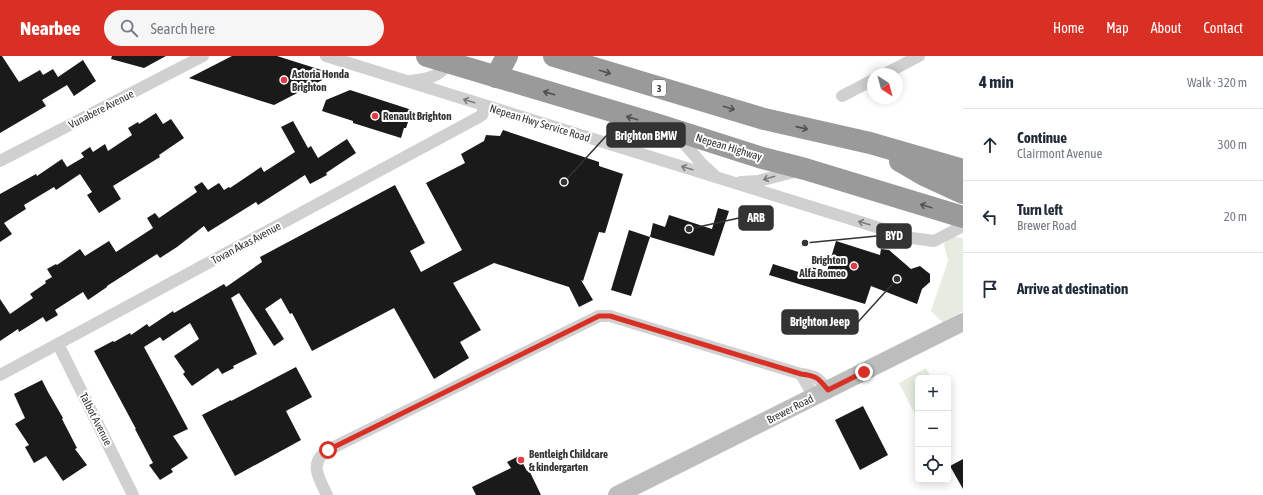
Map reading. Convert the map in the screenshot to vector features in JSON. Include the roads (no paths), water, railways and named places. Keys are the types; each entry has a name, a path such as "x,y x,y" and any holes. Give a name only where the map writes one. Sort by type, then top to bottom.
{"highway":[{"name":"Nepean Highway","path":"427,56 496,66 605,110 963,217"},
{"path":"496,66 507,56"},
{"name":"3","path":"554,56 764,119 875,145 963,170"},
{"path":"584,66 580,83 587,103"},
{"path":"875,145 917,171 943,185 963,193"}],"street":[{"name":"Vunabere Avenue","path":"0,161 203,56"},
{"name":"Nepean Hwy Service Road","path":"326,56 918,239 934,240 963,226"},
{"path":"896,68 919,56"},
{"name":"Nepean Hwy Service Road","path":"405,81 433,77 444,70 450,59"},
{"path":"842,96 867,83"},
{"name":"Tovan Akas Avenue","path":"0,374 462,127 482,115 486,106"},
{"name":"Nepean Hwy Service Road","path":"671,129 712,174 720,178"},
{"name":"Nepean Hwy Service Road","path":"733,182 758,181 805,169"},
{"path":"328,495 318,476 316,463 318,458 328,450 599,316 610,316 801,374 821,393"},
{"name":"Brewer Road","path":"617,495 963,322"},
{"name":"Talbot Avenue","path":"58,344 133,495"}],"place":[{"name":"Astoria Honda Brighton","path":"284,80"},
{"name":"Renault Brighton","path":"375,116"},
{"name":"Brighton BMW","path":"564,182"},
{"name":"ARB","path":"689,229"},
{"name":"BYD","path":"805,243"},
{"name":"Brighton Alfa Romeo","path":"854,266"},
{"name":"Brighton Jeep","path":"897,279"},
{"name":"Bentleigh Childcare & kindergarten","path":"521,460"}]}
